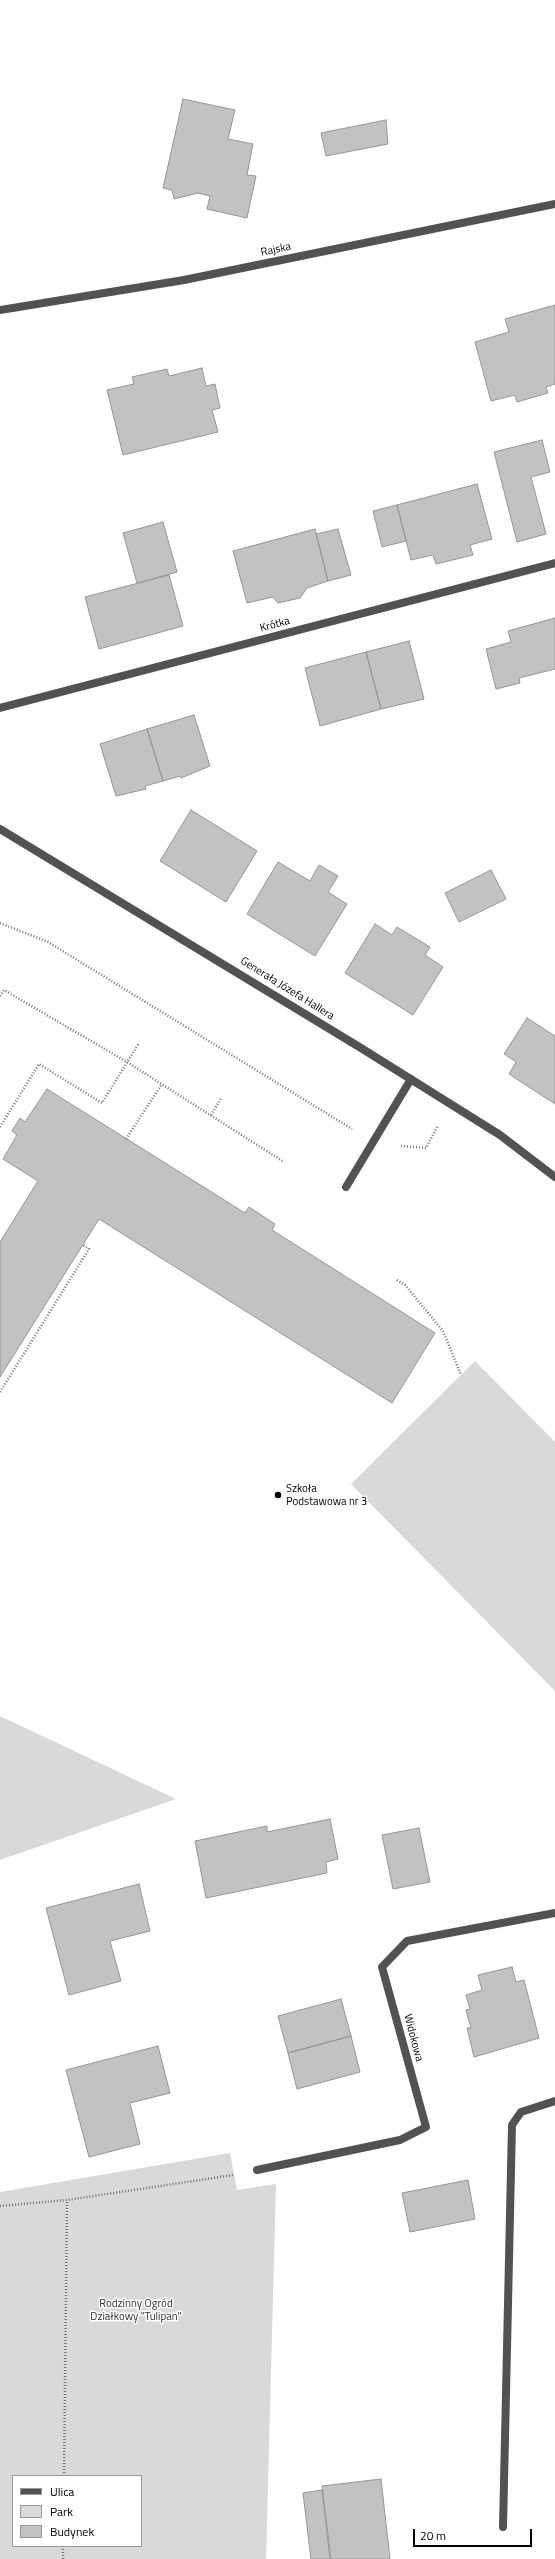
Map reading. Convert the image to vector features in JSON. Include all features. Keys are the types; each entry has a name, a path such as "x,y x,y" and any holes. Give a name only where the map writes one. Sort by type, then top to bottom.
{"street":[{"name":"Rajska","path":"0,310 184,280 555,204"},
{"name":"Krótka","path":"0,708 555,563"},
{"name":"Generała Józefa Hallera","path":"1,832 184,938 500,1135 555,1177"},
{"path":"346,1188 411,1080"},
{"name":"Widokowa","path":"257,2170 400,2140 426,2127 382,1967 407,1941 555,1913"},
{"path":"502,2527 512,2125 521,2112 555,2101"}],"path":[{"path":"0,924 48,942 207,1042 374,1143 426,1148 450,1104"},
{"path":"0,996 4,990 127,1062 284,1162"},
{"path":"0,1127 39,1064 102,1103 139,1043"},
{"path":"126,1139 162,1084"},
{"path":"211,1115 222,1097"},
{"path":"0,1392 89,1249 82,1245"},
{"path":"397,1280 405,1285 443,1331 461,1375"},
{"path":"0,2206 67,2200 234,2175"},
{"path":"64,2475 67,2200"},
{"path":"63,2547 63,2559"}],"green space":[{"path":"475,1361 555,1442 555,1691 351,1484"},
{"path":"0,1716 176,1799 0,1860"},
{"name":"Rodzinny Ogród Działkowy \"Tulipan\"","path":"230,2153 237,2190 276,2184 266,2559 0,2559 0,2192"}],"building":[{"path":"183,99 235,110 228,139 253,144 247,175 256,176 247,218 207,209 210,196 198,193 174,199 172,190 163,188"},
{"path":"386,120 388,144 326,156 321,133"},
{"path":"555,305 555,384 546,387 548,393 517,402 515,395 491,401 475,342 509,332 505,319"},
{"path":"202,368 206,386 215,384 220,408 212,410 218,432 123,455 107,390 134,384 132,377 167,369 169,376"},
{"path":"542,440 550,472 531,477 546,534 517,542 494,452"},
{"path":"477,484 492,539 470,545 473,555 436,564 433,555 411,560 397,505"},
{"path":"397,505 406,541 382,547 373,511"},
{"path":"163,522 177,572 137,583 123,533"},
{"path":"315,529 328,581 307,588 300,598 278,603 273,597 247,603 233,551"},
{"path":"338,529 351,575 328,581 316,534"},
{"path":"169,575 183,626 99,649 85,597"},
{"path":"555,618 555,669 519,678 520,683 496,689 486,649 511,642 508,631"},
{"path":"409,641 424,699 381,709 366,652"},
{"path":"366,652 381,709 320,726 305,668"},
{"path":"194,715 210,766 181,778 180,776 163,781 147,729"},
{"path":"147,729 163,781 145,786 146,789 116,796 100,744"},
{"path":"191,810 257,851 226,902 160,861"},
{"path":"278,862 310,881 319,865 338,876 328,892 347,904 315,956 247,914"},
{"path":"491,870 506,899 459,922 445,893"},
{"path":"375,924 392,935 397,927 430,947 425,955 443,967 413,1015 345,973"},
{"path":"527,1018 555,1036 555,1104 509,1074 516,1062 504,1054"},
{"path":"47,1089 245,1213 249,1207 275,1224 272,1230 435,1333 392,1403 99,1219 0,1377 0,1242 38,1181 3,1159 17,1135 12,1131 20,1118 25,1122"},
{"path":"330,1819 338,1859 326,1862 327,1873 206,1898 195,1841 267,1826 267,1832"},
{"path":"419,1828 430,1882 393,1889 382,1835"},
{"path":"139,1884 150,1931 110,1941 121,1981 69,1995 46,1908"},
{"path":"512,1967 516,1982 524,1980 539,2038 474,2057 467,2028 471,2028 466,2010 470,2009 466,1995 482,1990 478,1975"},
{"path":"341,1999 351,2036 288,2053 278,2016"},
{"path":"351,2036 360,2072 297,2089 288,2053"},
{"path":"158,2046 170,2093 130,2103 140,2144 89,2157 66,2070"},
{"path":"468,2180 475,2219 410,2232 402,2193"},
{"path":"381,2479 390,2559 331,2559 322,2486"},
{"path":"322,2490 330,2559 311,2559 303,2493"}],"place":[{"name":"Szkoła Podstawowa nr 3","path":"278,1495"}]}
